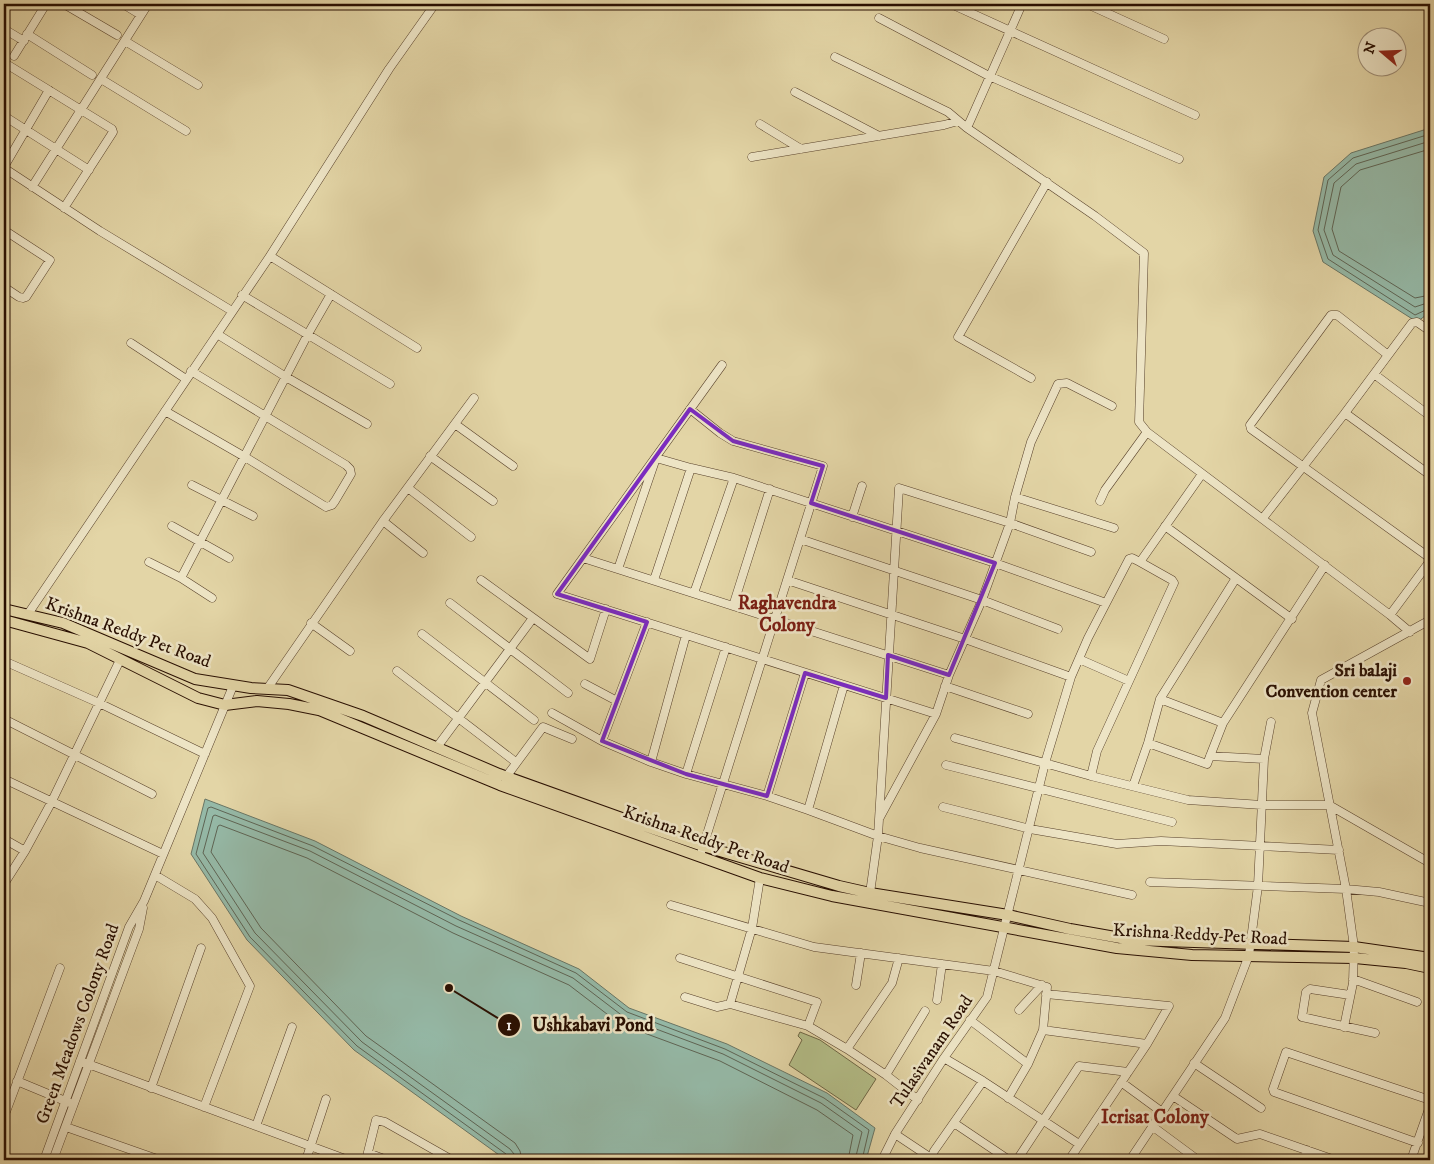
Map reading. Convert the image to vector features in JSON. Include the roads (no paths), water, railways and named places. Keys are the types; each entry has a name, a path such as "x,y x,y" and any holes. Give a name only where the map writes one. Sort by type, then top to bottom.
{"main road":[{"name":"Krishna Reddy Pet Road","path":"4,609 63,623 191,678 233,686 288,690 363,716 506,777 703,846 839,886 870,893 1008,915 1132,940 1251,943 1430,958"},
{"name":"Krishna Reddy Pet Road","path":"4,620 81,641 198,698 225,705 257,701 289,704 319,710 500,785 760,878 832,896 1117,948 1192,955 1354,953 1430,968"},
{"path":"185,693 191,678"}],"street":[{"path":"14,56 46,4"},
{"path":"64,4 117,35"},
{"path":"123,4 141,15"},
{"path":"32,187 82,111 148,4"},
{"path":"28,614 270,256 389,69 435,4"},
{"path":"951,4 1195,115"},
{"path":"967,128 1022,4"},
{"path":"1087,4 1164,40"},
{"path":"879,18 989,76 1179,159"},
{"path":"4,29 26,38 92,75"},
{"path":"125,41 198,84"},
{"path":"835,57 948,112 967,128 1047,182 1144,253 1138,418 1147,432 1263,518 1410,632"},
{"path":"8,65 112,129 113,132 64,208"},
{"path":"101,79 186,131"},
{"path":"49,90 4,167 64,208 232,311"},
{"path":"795,92 879,136"},
{"path":"4,116 89,170"},
{"path":"752,157 944,125 958,121"},
{"path":"760,124 801,149"},
{"path":"1031,378 958,337 1047,182"},
{"path":"4,230 50,260 26,297 19,297 4,287"},
{"path":"270,256 417,348"},
{"path":"181,578 308,334 331,294"},
{"path":"242,295 390,384"},
{"path":"1388,355 1337,315 1331,315 1250,425 1251,429 1430,560 1390,615"},
{"path":"1263,518 1412,323 1417,322 1430,332"},
{"path":"217,334 367,424"},
{"path":"131,343 186,379"},
{"path":"722,365 557,594 936,714"},
{"path":"165,411 326,507 332,505 335,501 350,476 350,469 346,465 191,371"},
{"path":"1374,374 1430,416"},
{"path":"879,819 936,714 949,674 982,600 1010,523 1015,497 1031,442 1058,384 1067,383 1112,406"},
{"path":"267,689 383,521 474,398"},
{"path":"690,409 733,441 822,466 700,857"},
{"path":"1345,413 1430,475"},
{"path":"455,424 513,466"},
{"path":"1100,501 1105,490 1147,432"},
{"path":"430,456 493,501"},
{"path":"656,458 770,489 995,563 1106,604"},
{"path":"618,569 656,458"},
{"path":"654,580 691,468"},
{"path":"1091,776 1097,751 1174,583 1172,580 1140,562 1202,474"},
{"path":"694,593 734,478"},
{"path":"192,485 253,516"},
{"path":"852,517 862,486"},
{"path":"408,488 471,537"},
{"path":"870,893 878,836 899,488 1010,523 1091,552"},
{"path":"733,606 770,489"},
{"path":"1015,497 1114,528"},
{"path":"383,521 423,553"},
{"path":"172,526 229,558"},
{"path":"1165,526 1292,619"},
{"path":"800,539 982,600 1058,629"},
{"path":"583,558 949,674"},
{"name":"Tulasivanam Road","path":"882,1160 895,1134 944,1058 987,997 1045,763 1071,677 1128,559 1132,558 1140,562"},
{"path":"149,562 181,578 212,598"},
{"path":"1148,743 1207,764 1223,723 1325,566"},
{"path":"1133,786 1148,743 1160,698 1236,578"},
{"path":"480,580 590,659 606,609"},
{"path":"787,580 965,639 1071,677"},
{"path":"450,603 568,693"},
{"path":"436,747 486,683 532,618"},
{"path":"1344,1027 1353,980 1354,953 1346,889 1312,713 1321,680 1430,620"},
{"path":"602,741 647,622"},
{"path":"311,623 350,651"},
{"path":"422,634 534,720"},
{"path":"651,762 686,635"},
{"path":"686,774 726,647"},
{"path":"1079,659 1129,681"},
{"path":"4,881 25,851 51,803 120,660"},
{"path":"4,661 99,703 204,754"},
{"path":"397,671 512,760"},
{"path":"767,796 805,672"},
{"path":"585,684 617,701"},
{"path":"808,810 844,685"},
{"name":"Green Meadows Colony Road","path":"44,1160 129,927 144,901 233,686"},
{"path":"945,686 1028,714"},
{"path":"1160,698 1223,723"},
{"path":"552,713 602,741 651,762 723,785 767,796 878,836 920,848 1020,868 1132,895"},
{"path":"4,719 152,794"},
{"path":"1130,1160 1225,1018 1249,955 1258,886 1264,759 1271,722"},
{"path":"506,777 542,727 572,739"},
{"path":"955,738 1091,776 1188,800 1262,805 1329,805 1430,863"},
{"path":"1210,756 1264,759"},
{"path":"946,765 1172,822"},
{"path":"4,779 51,803 164,854"},
{"path":"943,807 1030,829 1117,844 1161,842 1339,850"},
{"path":"4,839 25,851"},
{"path":"155,875 195,899 212,918 250,986 204,1107"},
{"path":"730,1004 752,928 760,878"},
{"path":"1150,882 1346,889 1379,892 1430,903"},
{"name":"Green Meadows Colony Road","path":"53,1160 139,929 144,901"},
{"path":"671,905 814,947 994,971 1047,987 1042,1030 1028,1064 1008,1098"},
{"path":"152,1088 201,948"},
{"path":"856,985 861,953"},
{"path":"680,958 817,1002 808,1026"},
{"path":"847,1050 892,983 899,958"},
{"path":"937,1000 942,964"},
{"path":"4,1117 6,1103 17,1081 60,968"},
{"path":"1353,980 1417,1002"},
{"path":"1019,1010 1042,985"},
{"path":"1350,995 1310,989 1306,992 1301,1015 1304,1019 1375,1033"},
{"path":"1046,994 1169,1006 1128,1072 1069,1160"},
{"path":"684,997 717,1007 730,1004 808,1026 886,1075 918,1100"},
{"path":"886,1075 925,1011"},
{"path":"970,1020 1028,1064"},
{"path":"256,1126 292,1027"},
{"path":"1042,1030 1146,1044"},
{"path":"1418,1143 1274,1092 1273,1090 1286,1052 1430,1100"},
{"path":"944,1058 983,1081 1079,1144"},
{"path":"80,1061 348,1160"},
{"path":"1194,1063 1261,1108"},
{"path":"1017,1160 1080,1066 1128,1072"},
{"path":"17,1081 74,1104"},
{"path":"895,1134 932,1160 934,1152 983,1081"},
{"path":"1121,1082 1162,1112"},
{"path":"1173,1096 1237,1139 1260,1134 1335,1160"},
{"path":"306,1160 326,1099"},
{"path":"1411,1160 1427,1124 1430,1106"},
{"path":"388,1160 367,1157 376,1120 385,1122 438,1157 452,1160"},
{"path":"954,1123 1009,1160"},
{"path":"1152,1126 1192,1159"},
{"path":"66,1127 160,1160"},
{"path":"1304,1160 1307,1150"}],"water":[{"path":"1430,128 1430,312 1417,322 1323,262 1313,231 1324,177 1351,153"},
{"path":"205,799 315,841 461,916 579,969 629,1008 727,1044 827,1093 875,1128 866,1160 506,1160 354,1050 247,940 191,854"}],"place":[{"name":"Sri balaji Convention center","path":"1407,681"},
{"name":"Ushkabavi Pond","path":"449,988"}],"district":[{"name":"Raghavendra Colony","path":"787,614"},
{"name":"Icrisat Colony","path":"1155,1117"}]}
